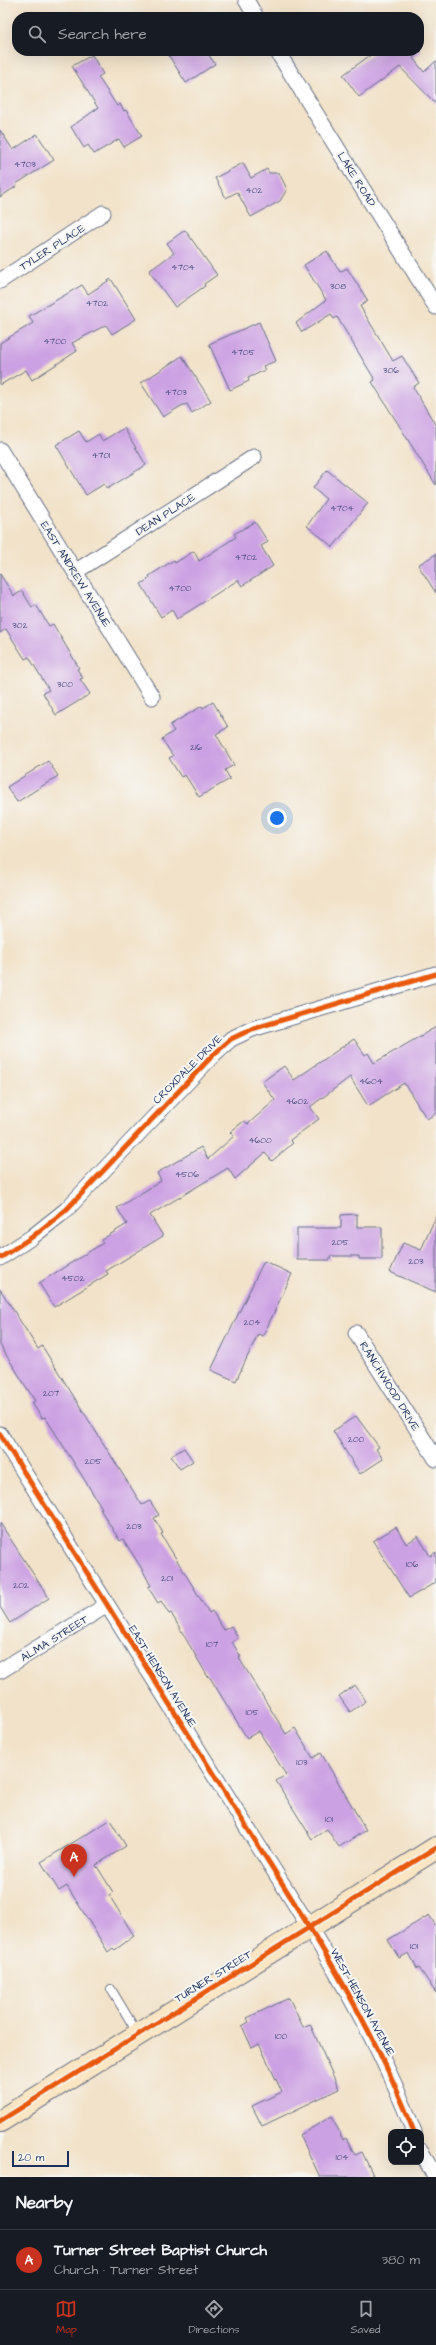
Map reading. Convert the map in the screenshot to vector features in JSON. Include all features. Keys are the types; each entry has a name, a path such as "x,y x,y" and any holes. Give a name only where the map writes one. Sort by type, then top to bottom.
{"street":[{"path":"246,0 253,12"},
{"name":"LAKE ROAD","path":"280,56 436,307"},
{"name":"TYLER PLACE","path":"0,281 103,213"},
{"name":"EAST ANDREW AVENUE","path":"0,450 152,697"},
{"name":"DEAN PLACE","path":"75,572 254,457"},
{"name":"CROXDALE DRIVE","path":"0,1258 32,1237 66,1210 213,1055 231,1039 252,1029 436,974"},
{"name":"RANCHWOOD DRIVE","path":"356,1333 436,1459"},
{"name":"EAST HENSON AVENUE","path":"0,1434 309,1927"},
{"name":"ALMA STREET","path":"0,1671 107,1605"},
{"name":"TURNER STREET","path":"0,2121 436,1848"},
{"name":"WEST HENSON AVENUE","path":"309,1927 364,2021 398,2089 413,2129"},
{"path":"424,2157 435,2177"}],"lane":[{"path":"111,1989 138,2034"}],"building":[{"path":"93,56 103,74 98,77 117,106 120,104 124,111 126,110 142,136 124,147 119,139 94,154 88,145 84,148 71,127 98,108 72,66"},
{"path":"169,56 209,56 215,64 186,83"},
{"path":"369,56 416,56 413,58 424,72 436,61 436,104 400,67 359,97 343,75"},
{"path":"0,130 13,150 37,134 54,160 16,184 17,186 0,197"},
{"path":"243,163 251,178 267,169 269,173 279,173 287,189 280,201 251,217 237,192 226,198 215,178"},
{"path":"185,230 217,275 204,284 205,286 175,307 149,271 174,253 167,243"},
{"path":"327,251 340,272 347,268 368,301 360,306 393,361 402,356 419,383 413,387 436,426 436,485 372,382 375,380 337,317 334,319 331,314 302,332 296,323 326,300 304,265"},
{"path":"111,279 136,319 112,334 106,325 72,343 77,351 32,380 26,370 0,385 0,343 33,323 29,316 82,285 88,294"},
{"path":"259,322 276,361 263,366 265,370 248,378 249,381 230,390 209,344"},
{"path":"182,356 211,401 192,413 187,404 163,417 141,383"},
{"path":"124,428 146,465 107,489 104,484 86,495 56,445 79,431 86,442 99,434 102,441"},
{"path":"327,470 368,503 333,547 307,526 326,499 313,488"},
{"path":"255,522 268,542 261,546 273,566 242,586 238,580 177,619 172,610 161,617 141,584 150,578 149,576 174,560 175,563 194,551 199,561 236,537 234,534"},
{"path":"436,554 436,593 418,565"},
{"path":"0,574 14,596 22,591 32,607 36,605 49,626 53,624 79,668 77,669 83,678 80,679 90,694 56,715 43,693 49,690 29,657 25,659 6,629 0,633"},
{"path":"213,702 228,727 216,734 234,765 225,770 230,779 199,797 185,775 181,777 169,758 173,756 162,739 174,731 170,725 202,706 203,708"},
{"path":"48,761 58,776 17,802 7,787"},
{"path":"436,1027 436,1113 427,1119 404,1083 368,1106 350,1077 310,1107 319,1119 290,1140 293,1143 272,1161 265,1153 235,1179 228,1168 150,1215 163,1236 106,1271 108,1274 54,1307 39,1283 103,1243 101,1240 127,1224 117,1208 161,1181 157,1173 201,1147 208,1159 234,1136 230,1132 244,1121 248,1124 275,1100 262,1082 284,1066 294,1080 354,1039 365,1055 368,1053 374,1063"},
{"path":"357,1214 357,1227 382,1227 382,1259 359,1259 359,1256 330,1256 330,1260 297,1260 297,1228 341,1228 341,1215"},
{"path":"436,1216 436,1292 390,1272 403,1243 421,1250"},
{"path":"264,1261 292,1274 263,1336 258,1334 236,1381 211,1370"},
{"path":"0,1289 38,1349 42,1346 142,1505 150,1501 159,1515 154,1518 163,1533 161,1534 209,1613 212,1611 224,1630 231,1626 238,1638 232,1642 241,1657 239,1658 286,1734 295,1728 313,1758 321,1753 366,1830 339,1847 327,1829 312,1839 276,1781 286,1775 259,1731 247,1738 209,1676 208,1677 171,1613 169,1614 161,1601 158,1603 148,1587 151,1586 142,1569 123,1539 120,1541 100,1509 102,1508 45,1417 42,1418 32,1403 35,1401 0,1345"},
{"path":"356,1416 379,1447 376,1449 383,1459 360,1474 333,1431"},
{"path":"184,1448 193,1461 180,1469 171,1456"},
{"path":"0,1523 49,1598 10,1623 0,1607"},
{"path":"396,1527 406,1544 418,1536 430,1556 436,1552 436,1582 409,1598 373,1541"},
{"path":"355,1685 366,1701 350,1712 339,1696"},
{"path":"110,1820 126,1846 96,1865 113,1892 109,1895 134,1936 115,1950 113,1948 108,1952 67,1886 59,1891 41,1862"},
{"path":"429,1915 436,1926 436,1993 419,1968 417,1969 409,1953 399,1958 388,1940"},
{"path":"289,1998 303,2027 310,2024 339,2089 262,2126 252,2106 282,2092 259,2044 252,2048 242,2026 249,2022 247,2018"},
{"path":"332,2116 343,2140 346,2138 355,2155 362,2152 374,2177 320,2177 300,2135"}],"cycle path":[{"path":"0,1258 32,1237 66,1210 213,1055 231,1039 252,1029 436,974"},
{"path":"0,1434 311,1930 357,2008 378,2049 413,2129"},
{"path":"0,2121 436,1848"}],"place":[{"name":"Turner Street Baptist Church","path":"74,1877"}]}
